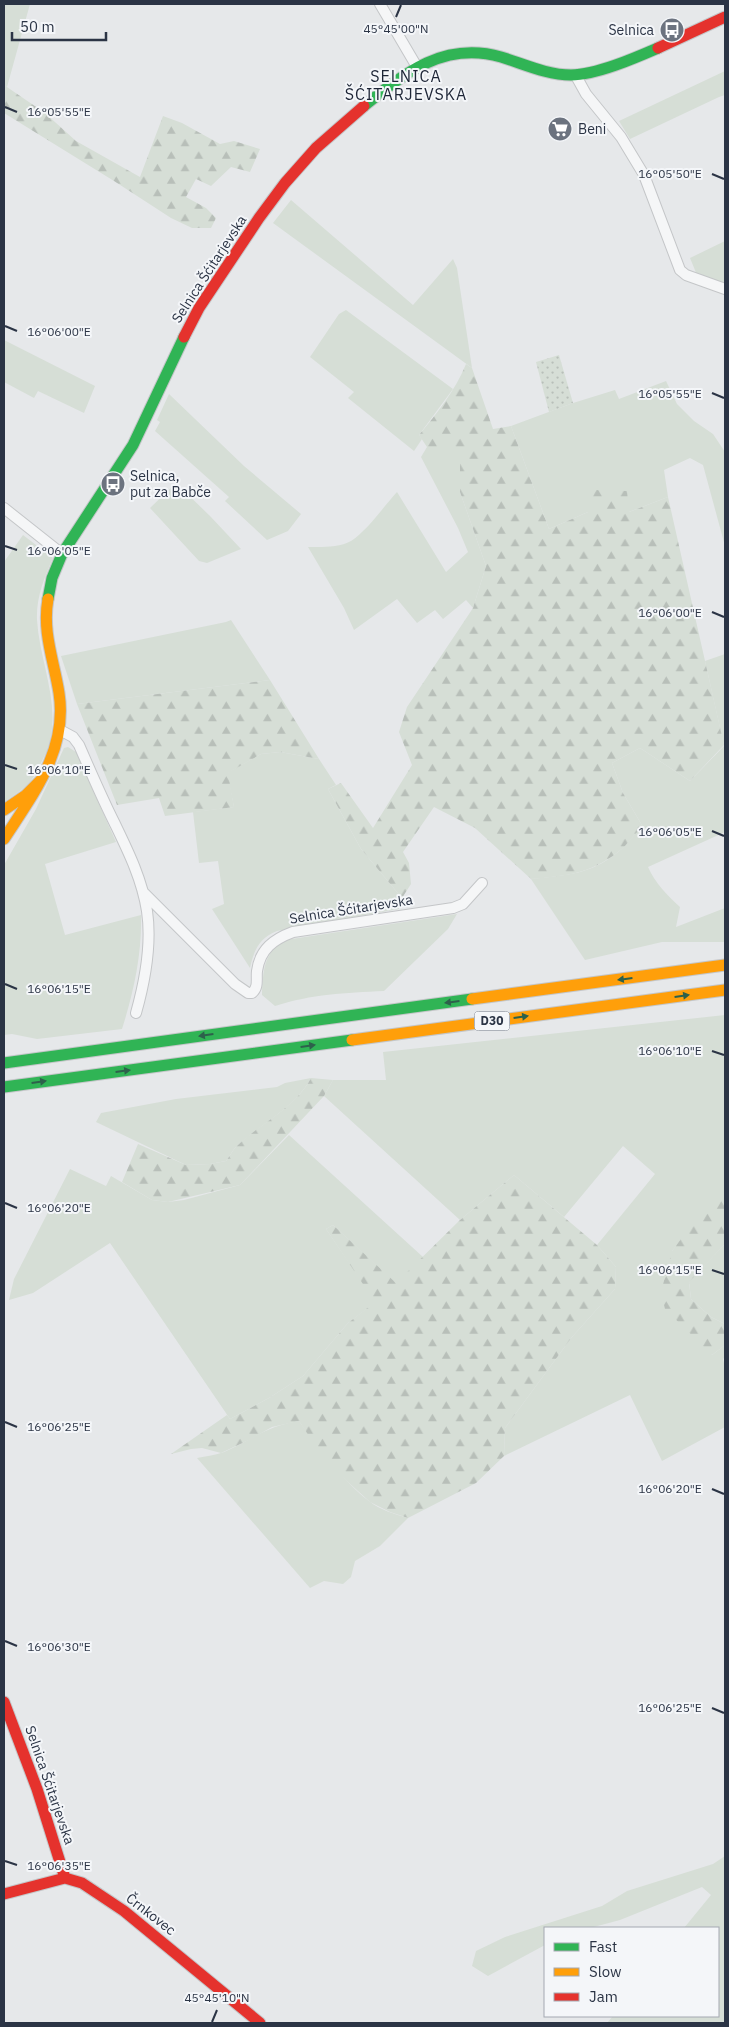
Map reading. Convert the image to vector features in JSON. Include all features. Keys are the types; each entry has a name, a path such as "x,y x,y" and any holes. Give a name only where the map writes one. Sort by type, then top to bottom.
{"main road":[{"name":"Selnica Šćitarjevska","path":"60,730 59,698 45,615 54,571 62,554 133,445 195,314 270,202 321,142 394,83 418,67 449,54 466,51 495,55 537,70 576,76 618,63 725,17"},
{"path":"4,839 40,782 50,761 60,730"},
{"path":"4,810 26,795 40,782"},
{"name":"D30","path":"4,1062 725,966"},
{"name":"D30","path":"4,1087 725,990"},
{"name":"Selnica Šćitarjevska","path":"4,1702 53,1835 65,1878"},
{"path":"4,1894 65,1878"},
{"name":"Črnkovec","path":"65,1878 82,1883 124,1910 260,2023"}],"street":[{"path":"380,4 418,67"},
{"path":"576,76 586,94 621,137 644,175 680,270 695,279 725,289"},
{"path":"4,508 62,554"},
{"name":"Selnica Šćitarjevska","path":"60,730 74,738 79,745 131,856 143,892 148,913 148,944 144,982 136,1013"},
{"name":"Selnica Šćitarjevska","path":"143,892 235,984 248,993 252,993 256,987 257,971 261,959 268,946 277,938 293,932 453,908 462,904 482,883"}],"green space":[{"path":"4,4 30,4 7,87 4,85"},
{"path":"725,71 725,95 630,139 619,121"},
{"path":"4,85 45,113 76,141 140,177 163,116 182,123 220,144 234,141 260,149 250,172 231,167 211,186 196,179 186,197 206,208 216,218 211,228 192,228 171,218 4,113"},
{"path":"291,200 413,305 453,259 457,268 472,368 273,223"},
{"path":"725,241 725,284 697,275 690,258"},
{"path":"346,310 453,389 419,435 422,439 414,451 348,398 354,392 310,357 339,314"},
{"path":"4,340 95,386 84,413 38,391 34,398 4,382"},
{"path":"559,355 573,403 549,412 536,362"},
{"path":"466,364 472,368 493,429 511,426 549,529 588,512 595,490 627,491 629,512 668,497 724,745 690,781 640,748 612,763 623,793 643,827 622,849 608,859 577,873 531,879 475,828 434,807 403,852 409,863 411,884 402,898 361,849 328,789 341,783 373,828 412,765 399,732 407,707 473,608 486,566 460,492 460,448 427,447 419,435 451,393"},
{"path":"666,381 677,404 694,421 713,434 725,452 725,546 703,465 690,458 664,470 668,497 629,512 588,512 549,529 511,426 615,390 619,399"},
{"path":"169,394 244,466 301,514 288,531 267,540 225,501 229,497 155,431 160,422 157,420"},
{"path":"427,447 460,447 460,492 486,566 473,608 466,600 443,619 435,610 417,623 397,599 354,630 344,608 308,547 336,546 351,541 369,525 397,492 446,572 468,552 458,528 421,457"},
{"path":"176,483 241,549 207,563 199,561 150,508"},
{"path":"23,535 53,558 41,588 37,612 39,638 50,691 52,726 49,744 34,776 25,787 4,802 4,562"},
{"path":"231,620 270,680 77,704 61,656"},
{"path":"725,654 725,832 648,867 670,898 680,907 676,927 725,908 725,942 662,942 585,960 531,879 577,873 598,865 618,852 643,827 623,793 612,763 640,748 690,781 724,746 705,661"},
{"path":"270,680 319,759 280,752 261,754 228,773 234,807 165,816 159,798 117,805 77,704"},
{"path":"68,747 76,752 116,842 45,864 65,935 141,915 139,958 134,987 122,1029 37,1039 12,1034 4,1035 4,865 36,809 64,748"},
{"path":"280,752 319,759 336,785 328,789 361,849 402,898 399,909 277,931 266,937 258,945 250,968 212,909 224,904 218,861 199,863 193,812 234,807 227,773 261,754"},
{"path":"457,914 448,929 384,991 342,993 275,1006 262,995 264,971 268,957 285,940"},
{"path":"725,1015 725,1186 672,1251 712,1355 725,1345 725,1357 723,1359 725,1367 725,1427 662,1461 630,1395 504,1456 505,1428 572,1337 615,1289 616,1267 597,1245 655,1174 623,1146 564,1217 514,1175 460,1220 324,1096 333,1080 386,1080 383,1052"},
{"path":"311,1078 297,1098 247,1137 238,1145 226,1161 186,1165 96,1122 101,1113 176,1099 277,1087 285,1083"},
{"path":"311,1078 333,1080 324,1096 240,1185 168,1202 152,1200 122,1182 138,1144 186,1165 226,1161 238,1145 296,1098"},
{"path":"289,1135 423,1257 396,1284 333,1225 326,1229 376,1302 348,1323 303,1376 269,1398 230,1419 110,1243 33,1293 9,1300 14,1279 70,1169 106,1186 111,1176 152,1200 168,1202 184,1200 240,1185"},
{"path":"514,1175 597,1245 616,1267 615,1289 572,1337 505,1428 504,1456 476,1483 408,1518 390,1512 370,1502 327,1463 299,1421 272,1427 221,1453 202,1448 171,1454 227,1415 230,1419 269,1398 303,1376 348,1323 375,1302 326,1229 333,1225 396,1283 460,1220"},
{"path":"724,1186 725,1244 689,1282 691,1299 711,1317 725,1324 725,1345 712,1355 665,1309 661,1292 672,1251"},
{"path":"725,1244 725,1324 711,1317 691,1299 689,1281"},
{"path":"299,1421 331,1463 360,1493 378,1507 408,1518 380,1546 355,1561 351,1577 343,1584 324,1581 310,1588 197,1458 224,1452 269,1429"},
{"path":"725,1856 725,2023 607,2023 612,2017 719,2017 719,1927 685,1927 711,1895 702,1887 620,1920 594,1927 544,1927 544,1946 488,1976 472,1966 476,1951 505,1937 602,1906 627,1891 713,1864"}],"traffic: fast":[{"path":"364,106 410,72 443,57 461,53 480,53 501,57 544,71 571,75 603,69 658,48"},
{"path":"48,599 52,578 62,554 133,445 184,337"},
{"path":"4,1063 472,999"},
{"path":"4,1087 352,1040"}],"traffic: slow":[{"path":"4,839 37,788 46,770 58,734 60,714 59,693 46,623 48,599"},
{"path":"4,810 26,795 40,781"},
{"path":"472,999 725,965"},
{"path":"352,1040 725,990"}],"traffic: jam":[{"path":"658,48 725,17"},
{"path":"184,337 199,308 259,218 285,183 316,148 364,106"},
{"path":"4,1702 37,1789 65,1878"},
{"path":"4,1894 65,1878 82,1883 124,1911 260,2023"}],"place":[{"name":"Selnica","path":"672,30"},
{"name":"Beni","path":"560,129"},
{"name":"Selnica, put za Babče","path":"113,484"}],"district":[{"name":"SELNICA ŠĆITARJEVSKA","path":"406,85"}]}
